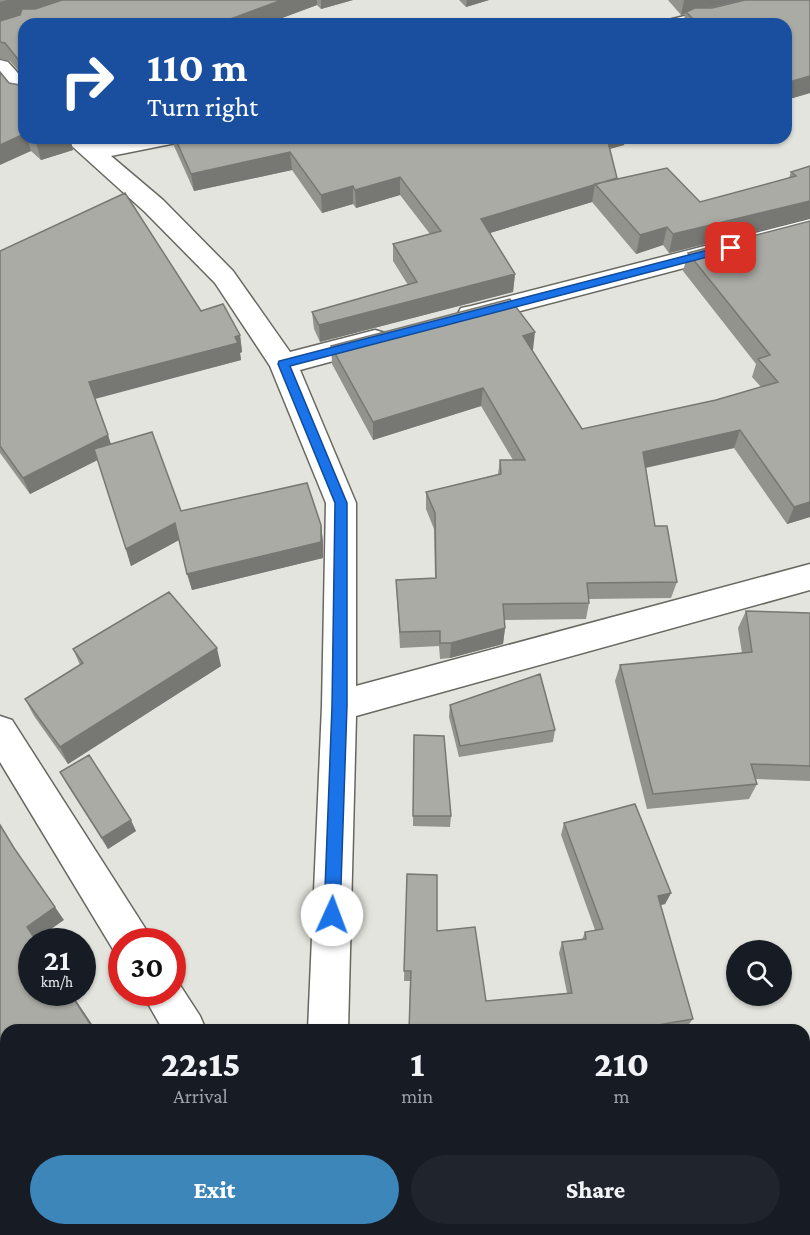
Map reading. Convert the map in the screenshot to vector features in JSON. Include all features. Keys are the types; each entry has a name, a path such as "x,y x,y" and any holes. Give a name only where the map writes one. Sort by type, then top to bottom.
{"street":[{"path":"705,18 780,0"},
{"path":"0,67 18,87"},
{"path":"83,145 154,206 224,277 283,364 341,503 339,706 328,1024"},
{"path":"445,322 810,226"},
{"path":"283,364 399,334"},
{"path":"339,706 810,577"},
{"path":"0,731 122,928"},
{"path":"170,1006 182,1024"}],"building":[{"path":"62,0 282,0 233,18 18,18 18,59 5,43 0,42 0,21 20,15 22,9 35,9"},
{"path":"745,0 810,0 810,76 792,81 792,18 692,18 686,12 695,8 712,8"},
{"path":"0,72 9,83 18,85 18,137 0,145"},
{"path":"178,144 608,144 617,178 481,219 515,274 319,325 312,312 417,282 393,244 441,231 400,177 355,190 353,186 321,195 290,152 191,174"},
{"path":"810,166 810,201 673,234 667,227 640,235 595,184 667,168 700,202 796,176 791,172"},
{"path":"125,193 201,311 223,304 240,335 235,337 238,343 89,382 108,435 23,478 0,446 0,251"},
{"path":"810,221 810,502 794,507 740,430 643,452 655,526 667,526 677,582 587,583 589,603 503,604 505,628 451,643 440,643 440,631 400,632 396,580 436,578 435,513 426,492 501,474 500,460 525,460 483,388 373,422 331,346 510,299 535,332 523,336 582,429 716,400 778,382 758,359 770,355 688,253"},
{"path":"152,432 181,511 307,483 321,525 321,542 187,574 175,523 126,549 94,449"},
{"path":"169,592 217,648 60,747 25,699 83,663 73,649"},
{"path":"746,611 810,613 810,766 751,764 757,784 653,794 620,665 752,652"},
{"path":"540,674 555,730 460,746 450,705"},
{"path":"414,735 444,736 451,816 413,816"},
{"path":"89,755 131,820 102,838 60,772"},
{"path":"635,804 671,893 658,896 693,1019 664,1024 409,1024 411,971 404,971 407,874 437,875 437,931 475,927 486,1001 572,993 562,942 586,939 585,932 603,929 564,823"},
{"path":"0,825 55,907 28,928 18,928 18,1006 78,1006 90,1024 0,1024"}],"route":[{"path":"332,915 339,706 341,503 283,364 731,248"}]}
